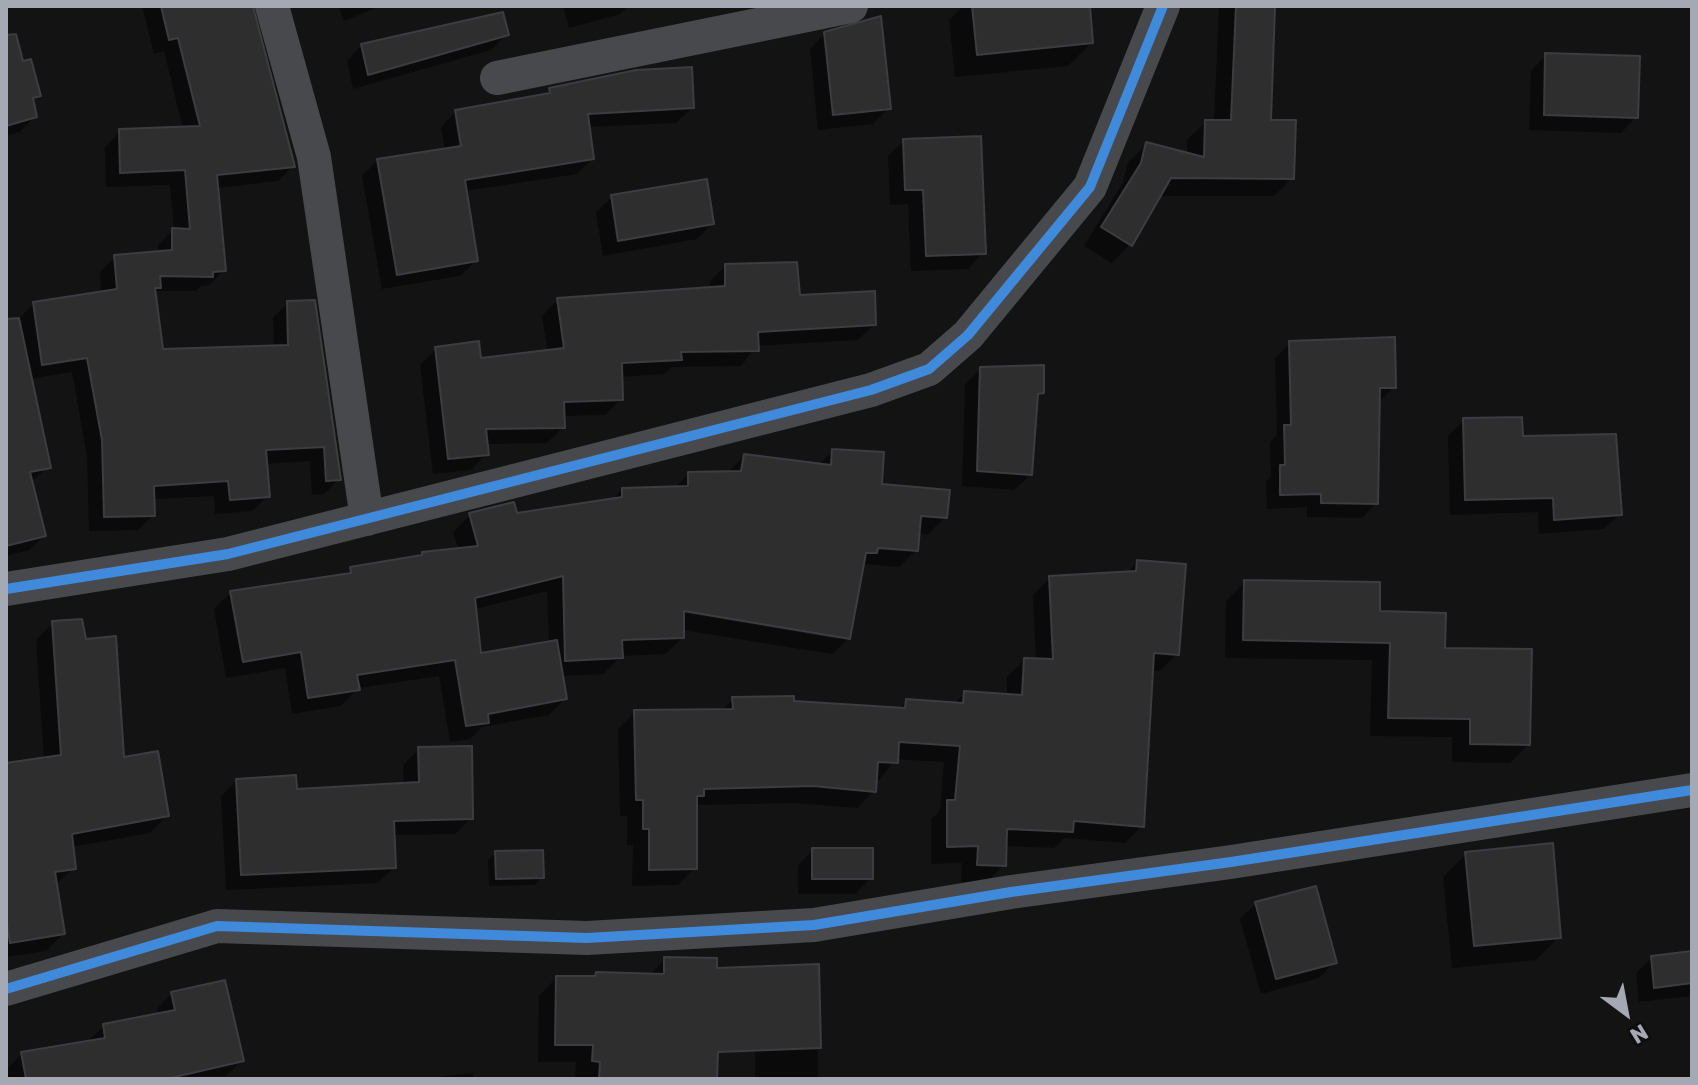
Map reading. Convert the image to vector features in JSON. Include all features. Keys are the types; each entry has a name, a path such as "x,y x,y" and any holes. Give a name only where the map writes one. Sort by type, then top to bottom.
{"street":[{"path":"272,6 314,157 367,519"},
{"path":"497,78 851,6"},
{"path":"6,589 228,554 871,390 929,369 968,335 1090,187 1163,6"},
{"path":"6,989 217,926 587,938 814,925 1011,892 1231,862 1692,790"}],"building":[{"path":"161,6 253,6 295,167 217,175 226,271 213,272 213,277 160,276 161,288 155,288 163,349 288,345 287,301 315,300 341,480 326,481 324,447 266,450 270,497 230,500 228,481 154,486 155,516 104,517 102,440 87,358 42,365 33,302 117,289 114,255 172,250 172,228 190,229 185,170 120,173 119,129 200,126 178,38 169,40"},
{"path":"972,6 1090,6 1093,43 977,55"},
{"path":"1236,6 1275,6 1271,120 1296,120 1294,179 1171,178 1132,246 1101,227 1141,163 1146,142 1204,157 1205,120 1231,120"},
{"path":"503,12 509,35 368,75 361,44"},
{"path":"881,16 891,109 833,115 824,32"},
{"path":"16,34 23,61 31,59 41,96 33,98 37,117 6,126 6,35"},
{"path":"1545,53 1640,56 1638,118 1544,115"},
{"path":"692,67 694,108 588,114 594,159 465,180 478,261 397,275 377,159 461,146 455,110 550,93 549,88 636,70"},
{"path":"981,136 986,254 926,256 923,190 905,190 903,139"},
{"path":"707,179 714,224 618,241 611,195"},
{"path":"797,262 800,295 875,291 876,325 758,332 759,351 681,352 682,360 622,363 623,400 564,402 565,428 486,429 489,455 448,459 435,347 479,341 481,358 564,348 557,298 725,286 725,264"},
{"path":"19,318 51,468 30,472 46,536 6,546 6,319"},
{"path":"1395,337 1396,388 1380,388 1378,504 1321,503 1321,494 1280,495 1280,465 1285,465 1284,425 1291,425 1289,341"},
{"path":"1044,365 1044,393 1038,394 1032,475 977,471 980,367"},
{"path":"1522,417 1523,436 1616,434 1622,515 1554,520 1553,498 1465,500 1463,418"},
{"path":"832,449 884,452 882,484 950,490 947,518 921,516 918,551 878,548 877,553 866,553 850,639 684,611 684,638 622,640 623,658 565,661 563,576 475,598 481,653 557,640 567,699 488,714 489,723 466,726 455,660 357,675 360,690 308,698 301,652 243,662 230,591 351,573 350,567 422,555 422,552 478,546 469,513 514,502 517,513 622,497 622,488 688,486 688,472 741,471 744,454 831,465"},
{"path":"1137,560 1186,564 1179,655 1154,653 1144,827 1074,821 1073,832 1007,829 1006,866 977,865 978,846 947,847 947,800 955,800 960,746 899,742 898,763 878,762 876,792 813,786 704,789 704,796 697,796 697,869 649,870 649,829 643,829 643,800 636,800 634,710 733,709 732,697 794,696 794,701 905,708 906,699 963,703 964,691 1022,695 1024,658 1053,659 1049,576 1136,571"},
{"path":"1244,580 1380,582 1380,611 1446,613 1445,648 1532,649 1530,745 1470,744 1470,719 1388,718 1390,643 1243,640"},
{"path":"82,619 86,639 116,636 124,757 158,751 169,816 72,834 76,869 55,872 65,934 10,943 6,918 6,763 61,755 52,621"},
{"path":"472,746 473,819 394,821 396,868 241,875 236,779 296,775 297,789 419,782 418,747"},
{"path":"1553,843 1561,938 1474,946 1465,852"},
{"path":"812,848 873,848 873,879 812,879"},
{"path":"543,850 544,878 496,879 495,851"},
{"path":"1316,886 1337,963 1276,979 1255,902"},
{"path":"1692,951 1692,983 1654,988 1651,956"},
{"path":"664,957 717,958 717,968 819,964 821,1048 718,1052 717,1079 599,1079 600,1062 592,1061 593,1045 555,1045 556,976 595,976 596,972 664,974"},
{"path":"225,980 244,1061 166,1079 26,1079 21,1052 105,1038 103,1024 175,1010 171,992"}],"cycle path":[{"path":"6,589 228,554 871,390 929,369 968,335 1090,187 1163,6"},
{"path":"6,989 217,926 587,938 814,925 1011,892 1231,862 1692,790"}]}
